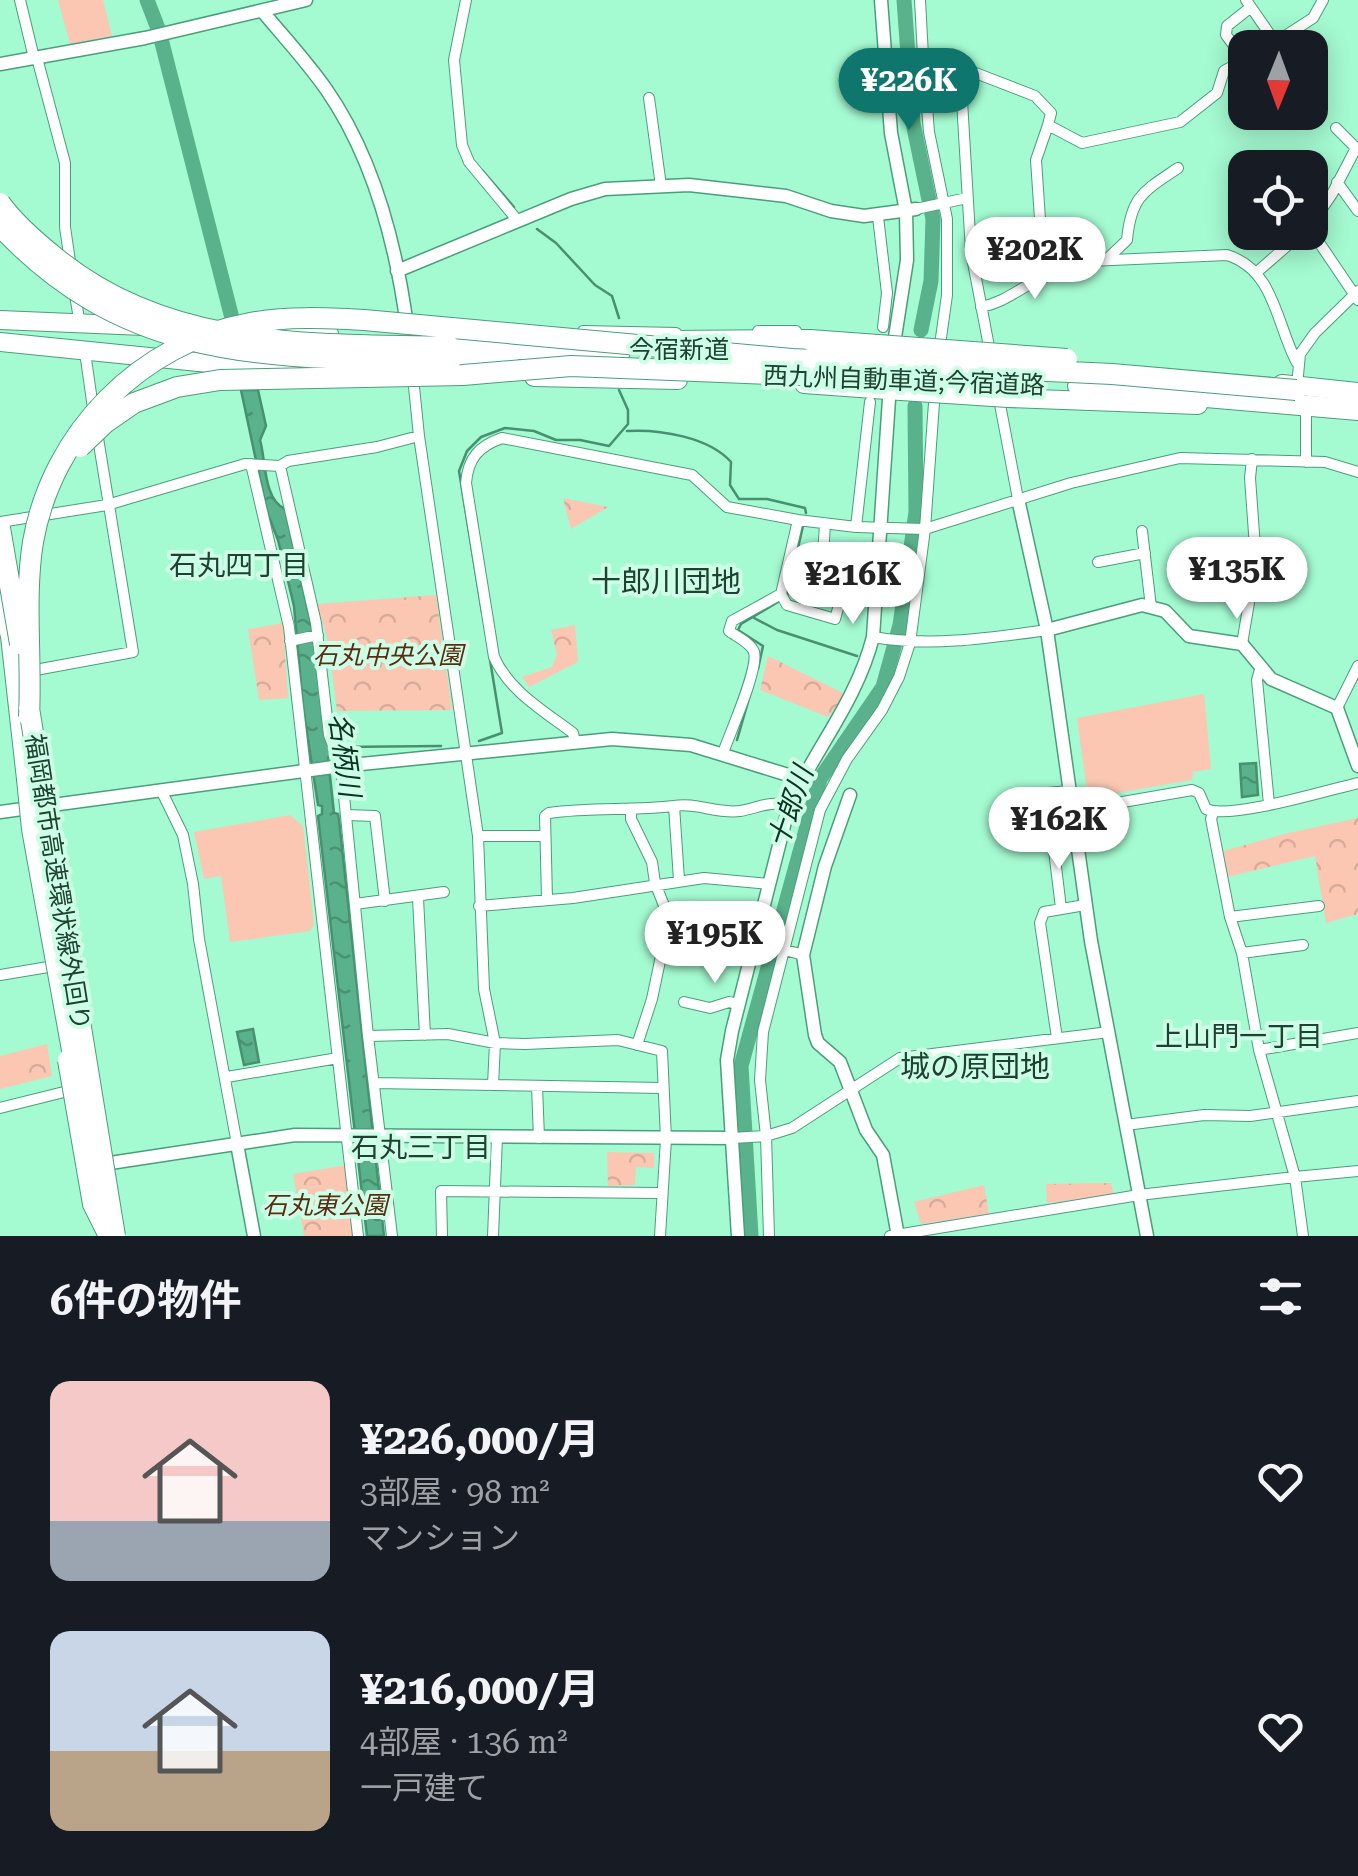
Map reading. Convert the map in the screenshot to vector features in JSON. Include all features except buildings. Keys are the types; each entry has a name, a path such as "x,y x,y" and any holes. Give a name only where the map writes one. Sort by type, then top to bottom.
{"highway":[{"path":"0,203 69,269 117,298 171,321 232,336 444,349"},
{"path":"0,226 62,282 108,311 165,334 228,350 269,355 444,349"},
{"path":"30,717 30,566 47,491 69,445 96,412 138,371 176,348 250,323 324,318 792,359"},
{"name":"今宿新道","path":"0,320 408,339 444,349 733,348 897,355 1154,369 1297,388"},
{"path":"532,346 740,338 810,340 1064,359 1297,388"},
{"name":"今宿新道","path":"0,342 228,365 414,374 787,383 1008,398 1358,413"},
{"name":"西九州自動車道;今宿道路","path":"444,349 792,359 1112,374 1358,394"},
{"name":"西九州自動車道;今宿道路","path":"444,349 570,366 1078,386 1358,413"},
{"path":"110,1236 91,1165 32,829 15,640 27,543 48,491 76,450 105,423 134,404 177,386 206,381 462,375 570,366"},
{"name":"福岡都市高速環状線外回り","path":"0,525 110,1236"},
{"path":"0,545 90,1098 91,1165"},
{"path":"0,595 15,640"},
{"path":"49,851 72,1018 68,1060 92,1204 110,1236"}],"street":[{"path":"20,0 65,163 65,227 80,325"},
{"path":"0,64 145,38 306,0"},
{"path":"466,0 454,60 462,146 469,162 518,221"},
{"path":"738,1236 727,1060 738,1004 789,806 852,696 865,668 872,637 911,210 891,132 881,0 895,0"},
{"path":"770,1236 760,1080 763,1032 820,810 846,759 882,710 900,676 910,643 947,295 946,201 929,132 920,0"},
{"path":"1228,38 1227,26 1248,4 1274,39 1279,40 1312,18 1323,0"},
{"path":"263,12 326,89 342,115 376,189 397,271 478,836 484,989 495,1043 493,1085"},
{"path":"923,56 951,60 960,68 1035,96 1051,113 1036,160 1044,277 1023,286 1002,303 981,306"},
{"path":"960,68 971,252 1047,630 1085,905 1146,1236"},
{"path":"1048,125 1082,143 1180,122 1217,93 1228,68"},
{"path":"649,98 662,186"},
{"path":"1328,197 1356,148 1336,128"},
{"path":"1105,261 1127,240 1130,210 1143,192 1178,168"},
{"path":"1337,182 1358,211"},
{"path":"397,271 605,190 689,184 786,196 830,211 878,217 967,198"},
{"path":"878,217 887,293 883,327"},
{"path":"1256,272 1282,250"},
{"path":"1298,363 1315,333 1357,295 1325,250"},
{"path":"1044,263 1227,255 1244,260 1256,272 1274,304 1298,363 1297,388"},
{"path":"444,349 571,330 784,330 854,337 897,355"},
{"path":"24,672 133,652 85,352"},
{"path":"856,526 870,402"},
{"path":"1306,410 1306,462"},
{"path":"0,525 107,505 251,464 280,466 288,461 419,436"},
{"path":"575,742 573,732 513,687 494,657 466,483 472,457 484,444 502,438 517,439 692,475 727,507 826,524 923,529 1018,498 1180,458 1325,462 1358,472"},
{"path":"1242,644 1256,561 1252,460"},
{"path":"251,464 290,640 358,1236"},
{"path":"280,466 318,636 333,747 341,766 392,1236"},
{"path":"798,520 781,594 788,605 835,619 839,605 823,556 826,524"},
{"path":"1142,531 1151,607"},
{"path":"1098,562 1145,553"},
{"path":"723,753 736,724 754,660 749,645 730,631 732,621 781,594"},
{"path":"872,637 910,643 978,640 1047,630 1142,605 1151,607 1165,611 1189,636 1242,644 1272,679 1337,708 1358,766"},
{"path":"290,640 318,636"},
{"path":"1261,666 1257,680 1269,804"},
{"path":"1337,708 1358,666"},
{"path":"0,812 341,766 575,742 656,740 723,753 802,779"},
{"path":"1071,810 1192,790 1213,812 1269,804 1358,783"},
{"path":"161,790 182,835 254,1236"},
{"path":"1062,908 1047,793 1068,792"},
{"path":"850,794 824,866 803,955 814,1035 840,1062 866,1130 883,1155 895,1236 1139,1195 1358,1170"},
{"path":"547,899 544,816 549,813 582,808 631,811 690,803 709,810 742,811 762,802 789,806"},
{"path":"674,806 679,880"},
{"path":"631,811 669,918 652,999 636,1045"},
{"path":"1213,812 1211,819 1259,1050 1296,1178 1303,1236"},
{"path":"346,815 374,816 386,901"},
{"path":"478,836 544,836"},
{"path":"479,906 573,898 704,878 769,884"},
{"path":"356,904 444,892"},
{"path":"418,898 425,1034"},
{"path":"1057,1038 1040,923 1044,912 1085,905"},
{"path":"1230,917 1319,906"},
{"path":"754,941 803,955"},
{"path":"1242,954 1303,945"},
{"path":"0,975 54,966"},
{"path":"684,1002 710,1008 729,1002 738,1004"},
{"path":"91,1165 295,1135 666,1139 766,1136 804,1122 900,1058 1109,1032"},
{"path":"1259,1050 1358,1033"},
{"path":"368,1036 448,1034 495,1043 618,1040 662,1051 666,1139 660,1236"},
{"path":"227,1077 338,1058"},
{"path":"374,1083 662,1088"},
{"path":"537,1086 539,1138"},
{"path":"0,1108 73,1090"},
{"path":"1126,1125 1204,1115 1250,1116 1358,1101"},
{"path":"493,1236 497,1138"},
{"path":"442,1236 441,1191 660,1193"}],"green space":[{"path":"58,0 103,0 112,36 70,44"},
{"path":"563,498 608,507 571,529"},
{"name":"石丸中央公園","path":"436,595 452,710 337,711 328,641 317,604"},
{"name":"石丸中央公園","path":"283,623 288,698 259,700 248,629"},
{"path":"575,625 578,662 529,687 522,677 552,667 557,654 551,630"},
{"path":"768,656 845,694 828,717 760,690"},
{"path":"1204,694 1211,769 1193,772 1192,780 1088,798 1077,718"},
{"path":"290,815 303,826 314,925 310,931 230,942 221,876 204,879 194,832"},
{"path":"1358,818 1358,914 1326,923 1315,856 1227,877 1220,852"},
{"path":"47,1044 52,1076 0,1089 0,1056"},
{"path":"607,1152 654,1153 654,1168 636,1167 635,1185 608,1186"},
{"name":"石丸東公園","path":"347,1165 354,1236 304,1236 293,1174"},
{"path":"1111,1183 1114,1195 1047,1203 1046,1184"},
{"path":"984,1185 989,1214 921,1224 914,1202"}],"water":[{"path":"241,390 258,390 266,426 260,440 266,478 273,497 285,509 315,641 325,736 331,752 328,758 334,813 339,820 384,1236 367,1236 318,816 322,806 318,805 303,707 294,606 267,512"},
{"path":"1256,763 1258,795 1242,797 1240,764"},
{"path":"253,1029 259,1062 244,1065 237,1032"}],"waterway":[{"name":"名柄川","path":"147,0 159,31 236,334"},
{"name":"十郎川","path":"904,0 913,123 933,219 931,281 921,330"},
{"path":"482,170 514,207"},
{"path":"537,229 556,243 595,285 612,296 619,318"},
{"path":"482,612 459,471 467,451 481,437 505,428 534,431 556,440 609,446 628,424 628,410 619,390"},
{"name":"十郎川","path":"751,1236 741,1066 820,779 883,687 900,625 916,512 915,406"},
{"path":"627,431 668,433 710,446 731,462 730,485 739,499 767,499 805,508 806,513"},
{"path":"787,596 803,526"},
{"path":"758,669 763,646 738,630 741,624 778,602"},
{"path":"754,618 777,630 857,656"},
{"path":"479,741 502,733 490,660"},
{"path":"737,740 750,695"},
{"path":"337,747 441,746"}],"district":[{"name":"石丸四丁目","path":"239,565"},
{"name":"十郎川団地","path":"666,582"},
{"name":"上山門一丁目","path":"1239,1036"},
{"name":"城の原団地","path":"975,1067"},
{"name":"石丸三丁目","path":"421,1147"}]}
